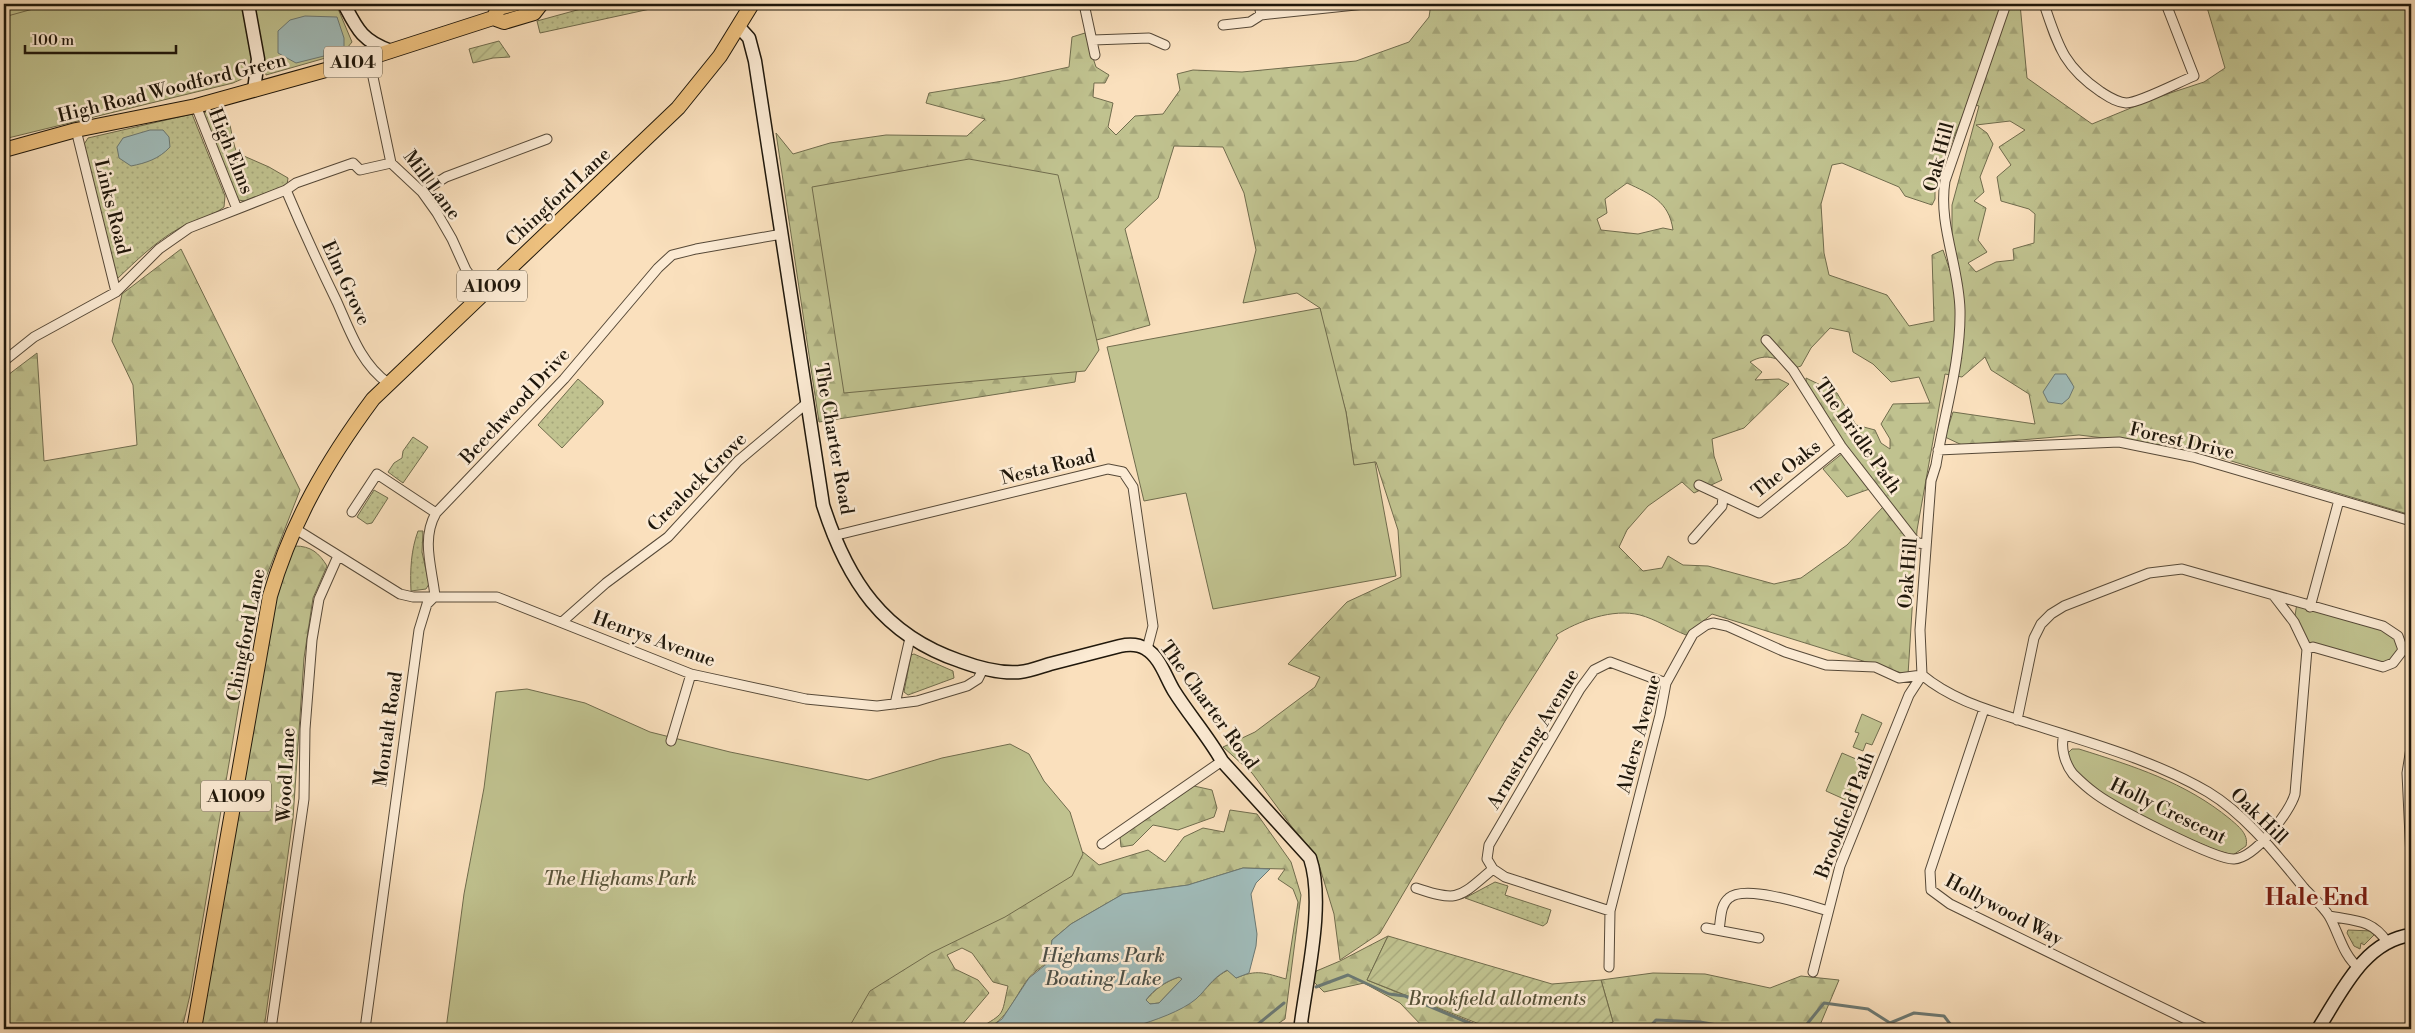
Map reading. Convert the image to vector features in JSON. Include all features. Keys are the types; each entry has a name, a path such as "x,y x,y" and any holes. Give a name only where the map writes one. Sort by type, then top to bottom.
{"main road":[{"name":"High Road Woodford Green","path":"493,18 499,8 514,4"},
{"name":"High Road Woodford Green","path":"4,150 76,130 196,106 369,58 493,18 504,22 534,13 540,4"},
{"name":"Chingford Lane","path":"194,1029 270,596 280,562 307,500 325,468 353,426 388,382 484,294 678,108 693,92 739,27 752,4"}],"street":[{"path":"248,4 258,60 254,90"},
{"path":"344,4 356,28 366,40 391,51"},
{"path":"1084,4 1095,55"},
{"path":"1259,4 1261,15"},
{"path":"1223,25 1250,22 1261,15 1365,4"},
{"name":"Oak Hill","path":"2006,4 1945,181 1942,197 1943,214 1960,308 1959,338 1931,481 1920,630 1922,675 1950,695 2017,720 2133,758 2181,778 2223,802 2262,840 2329,916 2338,938 2354,964 2359,968"},
{"path":"2044,4 2054,38 2066,60 2083,80 2113,100 2126,103 2194,76 2166,4"},
{"name":"The Charter Road","path":"739,27 749,38 753,49 823,506 833,536 854,578 884,618 910,638 942,655 983,669 1020,672 1131,644 1147,649 1158,662 1174,692 1214,745 1222,761 1310,858 1315,872 1315,912 1303,1024"},
{"path":"1093,40 1149,38 1165,45"},
{"name":"Mill Lane","path":"369,58 391,163 422,192 452,239 466,270 484,294"},
{"name":"High Elms","path":"196,106 237,209"},
{"name":"Links Road","path":"76,130 116,292"},
{"path":"422,192 446,177 547,139"},
{"name":"High Elms","path":"4,361 34,337 116,292 158,249 189,228 286,190 296,183 353,163 360,170 391,163"},
{"name":"Elm Grove","path":"286,190 311,249 359,350 377,373 388,382"},
{"name":"Beechwood Drive","path":"435,596 428,548 431,523 436,513 564,379 658,268 672,255 782,234"},
{"name":"The Bridle Path","path":"1766,340 1793,370 1841,446 1914,540 1918,543 1926,544"},
{"name":"Crealock Grove","path":"562,622 606,583 668,537 738,461 808,403"},
{"name":"Forest Drive","path":"1938,450 2119,442 2193,457 2411,521"},
{"name":"The Oaks","path":"1699,485 1759,513 1841,446"},
{"name":"Nesta Road","path":"833,536 1108,469 1123,472 1133,487 1153,626 1147,649"},
{"path":"352,512 377,474 436,513"},
{"name":"The Oaks","path":"1693,539 1722,506 1724,496"},
{"path":"2310,607 2339,500"},
{"path":"294,528 400,594 414,597 435,596"},
{"name":"Wood Lane","path":"270,1029 304,799 305,729 312,640 319,599 338,556"},
{"path":"2017,720 2034,638 2041,624 2051,614 2064,606 2150,573 2166,570 2182,570 2272,594 2310,607 2383,626 2398,636 2407,651 2393,663 2383,667 2313,648 2306,649 2294,622 2272,594"},
{"name":"Henrys Avenue","path":"435,596 497,597 691,674 806,699 877,706 917,701 967,686 978,679 983,669"},
{"name":"Montalt Road","path":"365,1029 419,630 427,604 435,596"},
{"name":"Alders Avenue","path":"1609,967 1610,911 1660,715 1666,683 1694,634 1706,625 1714,623 1726,626 1785,652 1826,665 1875,667 1899,678 1922,675"},
{"path":"895,704 910,638"},
{"name":"Holly Crescent","path":"2064,735 2063,755 2072,773 2096,794 2122,810 2217,856 2236,859 2250,852 2283,819 2291,806 2295,794 2306,649"},
{"name":"Armstrong Avenue","path":"1493,869 1487,859 1489,845 1580,690 1594,670 1610,662 1666,683"},
{"path":"671,741 691,674"},
{"name":"Brookfield Path","path":"1812,972 1840,866 1909,695 1922,675"},
{"name":"Hollywood Way","path":"1984,708 1930,870 1931,890 1950,904 2206,1029"},
{"path":"2411,748 2409,773 2411,858"},
{"path":"1102,844 1222,761"},
{"path":"1416,888 1444,897 1457,897 1493,869 1505,877 1610,911"},
{"path":"1719,930 1722,908 1728,898 1734,894 1747,893 1788,899 1828,911"},
{"path":"2329,916 2371,924 2377,928 2387,942"},
{"path":"1706,928 1759,938"},
{"path":"2318,1029 2370,954 2387,942 2411,936"}],"green space":[{"path":"4,4 116,4 4,39"},
{"path":"51,4 244,4 249,29 251,67 246,77 233,83 4,139 4,17"},
{"path":"253,4 336,4 352,42 343,53 266,75"},
{"path":"599,4 673,4 540,33 537,21"},
{"path":"1431,4 2020,4 2027,78 2092,124 2155,98 2204,82 2225,68 2206,4 2411,4 2411,515 2188,448 2079,435 1962,445 1945,437 1953,412 2035,424 2029,394 1991,370 1985,357 1962,377 1945,374 1917,530 1908,675 1712,614 1686,635 1651,619 1630,613 1596,617 1565,630 1556,635 1558,638 1505,721 1380,933 1340,960 1334,914 1316,855 1292,827 1252,773 1223,747 1255,732 1315,687 1320,677 1288,664 1347,602 1401,577 1398,530 1376,462 1354,466 1346,412 1326,342 1320,308 1297,293 1243,303 1256,250 1244,193 1223,147 1174,146 1158,198 1125,229 1150,325 1093,341 1077,368 1075,382 819,422 776,133 793,154 830,143 886,135 967,136 985,119 926,103 929,93 1009,80 1069,67 1072,37 1085,33 1096,67 1109,75 1105,83 1094,83 1093,97 1113,103 1108,127 1116,135 1135,116 1163,114 1180,90 1177,74 1193,70 1242,72 1356,61 1409,42 1429,17","holes":["1968,103 1979,106 1952,205 1952,237 1958,265 1949,268 1943,250 1932,255 1934,321 1909,326 1887,295 1829,275 1824,253 1821,204 1832,165 1842,163 1899,187 1905,196 1932,205 1935,199 1935,182","2010,121 2025,130 1999,147 2011,165 1997,177 2001,201 2029,209 2035,214 2034,243 2013,249 2014,260 1996,262 1976,272 1968,263 1987,252 1978,240 1986,208 1974,201 1984,192 1980,177 1993,144 1987,133 1976,125","1627,183 1651,195 1663,205 1671,220 1673,230 1663,228 1638,234 1601,230 1597,219 1607,213 1605,199","1830,328 1849,332 1853,352 1873,364 1891,382 1919,377 1930,403 1893,404 1881,424 1890,439 1890,449 1881,443 1875,430 1856,425 1837,393 1806,378 1807,396 1843,453 1823,469 1847,497 1878,486 1883,507 1847,545 1801,578 1774,584 1708,566 1683,565 1668,556 1662,568 1643,571 1619,547 1627,530 1648,506 1682,482 1694,493 1722,480 1714,456 1712,439 1744,428 1789,384 1779,379 1755,380 1762,372 1750,362 1767,357 1795,368 1801,366 1811,348"]},
{"path":"499,41 510,57 493,58 473,63 469,49"},
{"path":"221,107 228,118 237,153 269,167 288,178 287,185 245,201 238,200 203,113"},
{"path":"192,114 225,196 224,207 213,214 184,226 161,240 117,279 83,146 88,138"},
{"path":"969,159 1058,175 1099,350 1085,371 844,393 812,187"},
{"path":"181,249 300,490 256,603 190,995 182,1029 4,1029 4,378 37,353 44,461 137,445 133,385 112,341 122,294"},
{"path":"1320,308 1346,412 1354,465 1375,462 1396,576 1213,609 1186,493 1144,501 1107,347"},
{"path":"578,379 603,401 603,404 562,448 538,425"},
{"path":"413,437 428,447 403,483 388,472 394,463 402,458 403,451"},
{"path":"374,490 388,498 372,523 367,524 357,517"},
{"path":"418,531 423,531 422,552 429,584 426,589 411,591 412,560"},
{"path":"295,546 306,547 314,551 327,566 313,598 304,658 293,818 264,1029 201,1029 274,597"},
{"path":"2297,603 2391,630 2403,650 2383,667 2307,649 2294,622"},
{"path":"914,654 953,671 954,678 908,695 904,692 911,655"},
{"name":"The Highams Park","path":"527,689 585,703 650,732 730,752 868,780 942,758 1010,744 1029,754 1044,781 1070,812 1083,854 1072,876 1005,917 931,953 870,991 848,1029 446,1029 464,894 484,788 496,692"},
{"path":"1862,714 1882,723 1872,745 1866,743 1863,751 1853,747 1859,733 1855,732"},
{"path":"2072,749 2079,749 2158,776 2195,795 2213,806 2239,827 2246,838 2246,846 2233,855 2215,850 2130,811 2089,784 2075,769 2068,753"},
{"path":"1842,753 1863,762 1846,800 1826,791"},
{"path":"1194,786 1212,790 1217,808 1214,817 1178,830 1153,825 1133,845 1121,847 1120,837"},
{"path":"1230,810 1257,814 1291,862 1301,895 1285,1019 1270,1029 1134,1029 1135,1026 1180,1007 1228,970 1236,978 1243,975 1261,973 1286,979 1298,902 1293,889 1278,879 1285,869 1243,868 1188,885 1123,894 1071,924 1052,940 1049,961 1030,976 1002,1018 987,1028 978,1029 1001,1013 1008,986 993,982 972,953 962,948 947,955 955,969 978,980 989,993 961,1026 955,1029 803,1029 840,991 997,919 1083,852 1099,865 1148,850 1165,862 1184,837 1203,828 1224,832"},
{"path":"1495,882 1508,886 1505,895 1551,910 1547,923 1543,926 1465,898"},
{"path":"2348,930 2372,931 2374,935 2364,945 2361,943 2360,949 2354,946 2347,933"},
{"path":"1388,936 1367,980 1488,1029 1425,1029 1400,1003 1364,983 1324,992 1307,975 1340,961"},
{"name":"Brookfield allotments","path":"1388,936 1552,984 1601,980 1613,1022 1592,1029 1492,1029 1367,980"},
{"path":"1653,973 1705,974 1770,988 1801,976 1839,980 1820,1025 1816,1029 1592,1029 1613,1022 1601,980"},
{"path":"1179,977 1183,978 1159,1003 1150,1004 1146,1000 1161,986"}],"water":[{"path":"305,16 337,17 344,38 344,51 296,63 278,53 278,31 290,20"},
{"path":"150,130 163,130 169,137 170,147 166,151 152,160 131,166 119,158 117,147 123,138"},
{"path":"2055,374 2066,374 2074,387 2069,398 2062,404 2048,402 2043,392"},
{"name":"Highams Park Boating Lake","path":"1243,868 1270,869 1256,883 1251,894 1257,934 1249,973 1236,978 1227,970 1217,977 1196,999 1183,1008 1136,1026 1134,1029 988,1029 1002,1019 1029,978 1049,962 1052,940 1071,924 1123,894 1188,885","holes":["1179,977 1182,979 1159,1003 1150,1004 1146,1000 1165,983"]}],"waterway":[{"path":"1316,987 1348,975 1389,994 1405,996 1483,1029"},
{"path":"1252,1029 1284,1003"},
{"path":"1803,1029 1824,1003 1868,1009 1890,1023 1914,1013 1944,1016 1954,1029"},
{"path":"1648,1029 1656,1020 1745,1026 1754,1029"}],"district":[{"name":"Hale End","path":"2317,898"}]}
